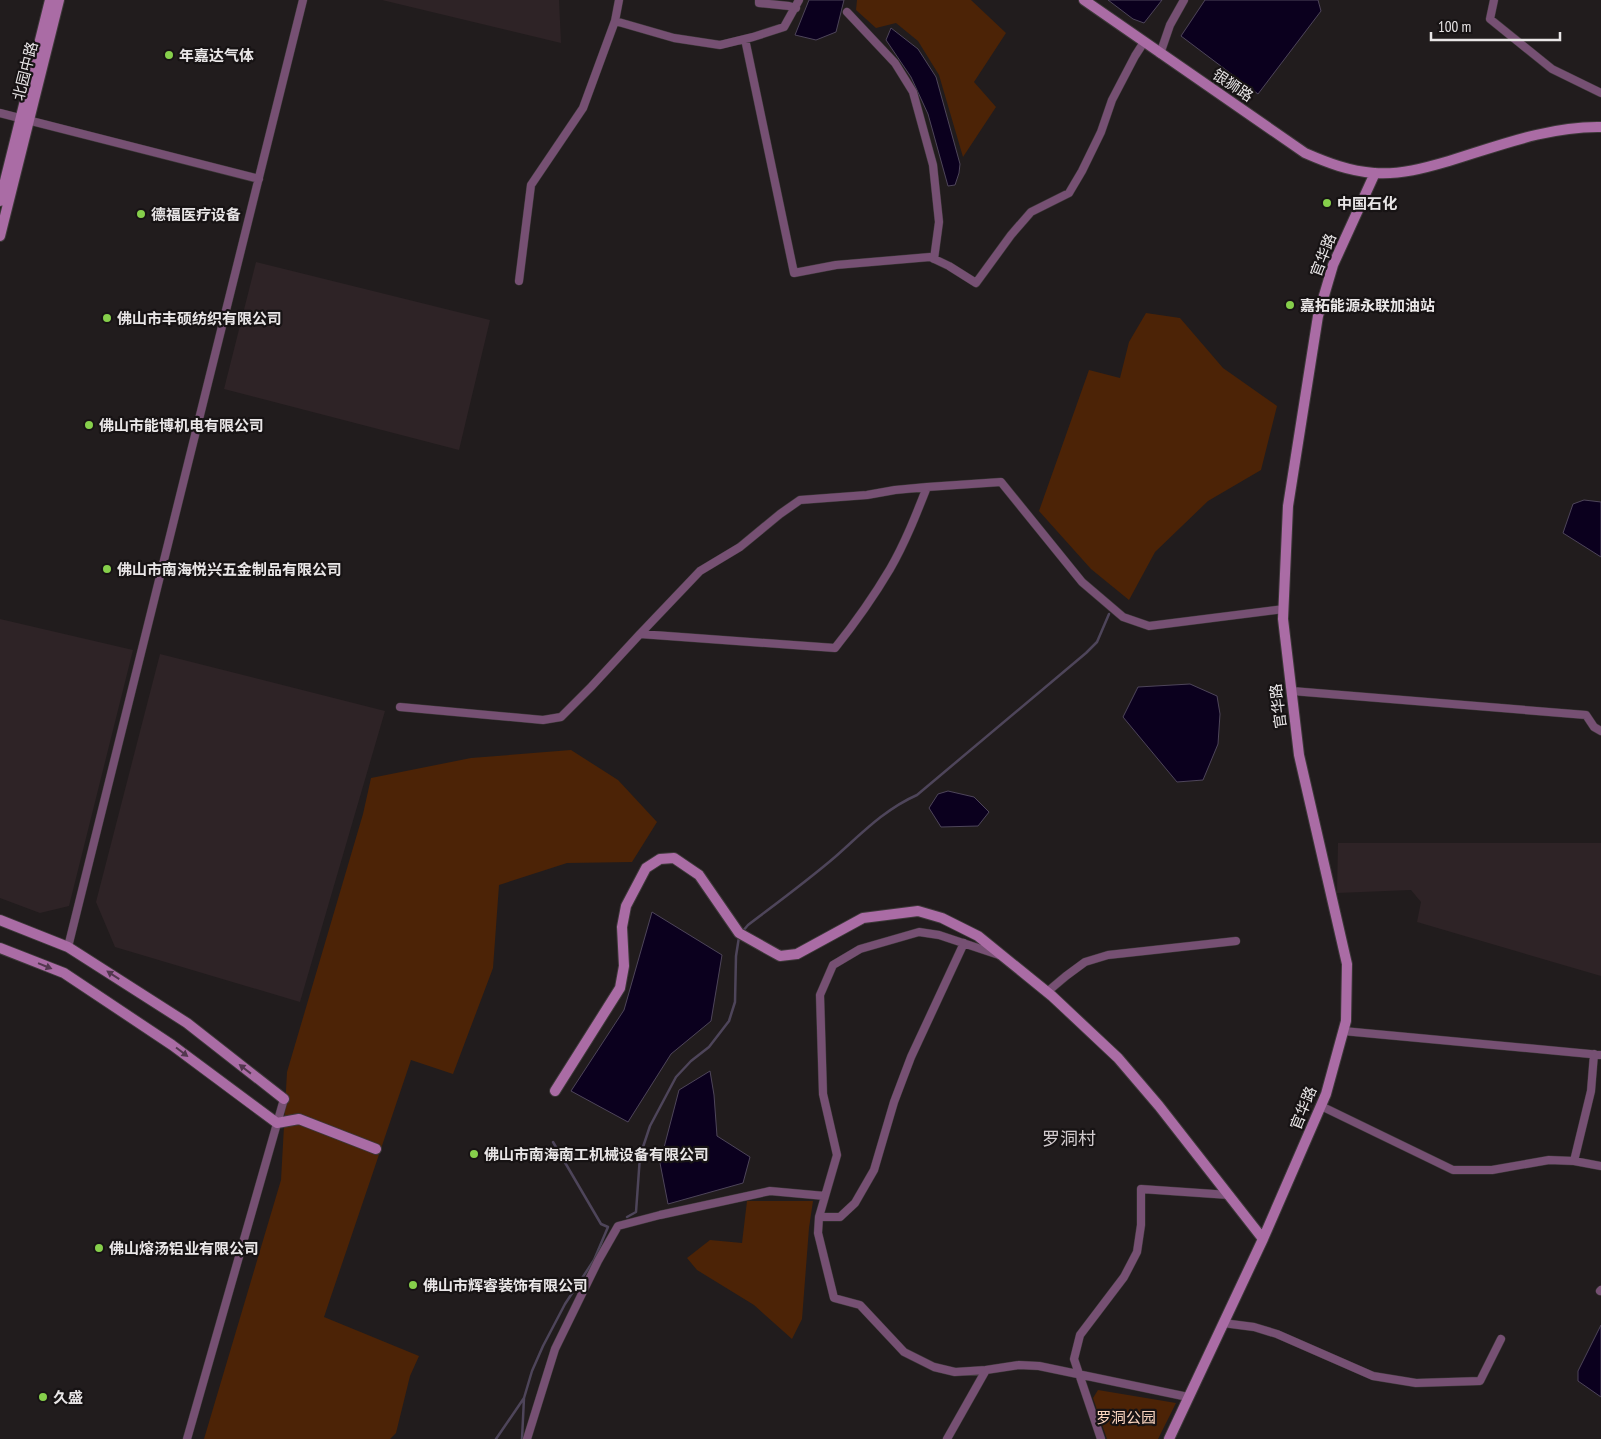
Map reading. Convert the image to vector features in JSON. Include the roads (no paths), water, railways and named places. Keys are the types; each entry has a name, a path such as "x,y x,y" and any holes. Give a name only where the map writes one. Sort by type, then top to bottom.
{"street":[{"name":"北园中路","path":"0,236 50,0"},
{"name":"北园中路","path":"0,201 59,0"},
{"path":"68,947 303,0"},
{"path":"519,281 531,185 583,108 615,21 619,0"},
{"path":"759,0 759,2 789,6 797,4"},
{"name":"银狮路","path":"1084,0 1305,153 1334,166 1375,173"},
{"path":"1494,0 1490,19 1552,69 1601,93"},
{"path":"1160,54 1170,25 1181,2"},
{"path":"615,21 674,38 720,45 745,40 784,28 797,4"},
{"path":"847,12 895,63 914,92 933,165 939,222 934,259"},
{"path":"745,40 794,274 836,265 930,257 949,266 976,283 1011,235 1031,212 1069,193 1101,132 1112,100 1144,42"},
{"path":"0,113 258,179"},
{"path":"1375,173 1413,171 1555,130 1582,126 1601,127"},
{"name":"官华路","path":"1168,1439 1263,1239 1321,1106 1346,1021 1346,964 1299,755 1283,619 1288,506 1318,316 1334,265 1375,173"},
{"path":"400,707 543,720 561,717 591,688 700,571 740,547 800,500 867,495 927,487 1001,482 1082,582 1123,617 1149,626 1284,609"},
{"path":"640,634 835,648 857,620 891,568 927,487"},
{"path":"1292,691 1586,715 1594,727 1601,731"},
{"path":"555,1091 620,988 624,966 622,927 626,906 646,868 660,859 674,858 699,875 741,934 780,956 797,954 863,918 918,911 942,918 978,936 1047,992 1118,1058 1159,1106 1263,1239"},
{"path":"0,920 68,947 187,1023 284,1099 187,1439"},
{"path":"1003,956 939,935 919,932 860,949 833,965 820,995 823,1094 837,1155 819,1217 818,1233 834,1298 860,1305 904,1352 934,1367 956,1372 1020,1365 1039,1366 1188,1397"},
{"path":"1047,992 1085,962 1108,955 1236,941"},
{"path":"819,1217 840,1217 855,1203 874,1170 894,1102 911,1057 964,943"},
{"path":"0,948 64,973 172,1045 277,1123 299,1119 376,1149"},
{"path":"1343,1031 1598,1054 1574,1161"},
{"path":"1321,1106 1453,1170 1492,1170 1549,1160 1574,1161 1601,1166"},
{"path":"1102,1439 1074,1359 1080,1335 1124,1277 1137,1252 1141,1225 1141,1189 1229,1195"},
{"path":"527,1439 555,1350 598,1261 618,1226 770,1191 825,1196"},
{"path":"1223,1324 1261,1329 1277,1334 1373,1376 1416,1383 1480,1381 1500,1339"},
{"path":"947,1439 986,1370"}],"waterway":[{"path":"742,932 748,925 792,892 894,807 917,795 1086,653 1097,642 1109,614"},
{"path":"627,1217 636,1212 640,1156 650,1126 676,1077 691,1061 709,1047 729,1021 735,1002 736,956 739,937"},
{"path":"496,1439 524,1398 532,1371 543,1346 565,1304 594,1260 608,1227 601,1224 553,1142"},
{"path":"522,1439 524,1398"}],"place":[{"name":"年嘉达气体","path":"169,55"},
{"name":"中国石化","path":"1327,203"},
{"name":"德福医疗设备","path":"141,214"},
{"name":"嘉拓能源永联加油站","path":"1290,305"},
{"name":"佛山市丰硕纺织有限公司","path":"107,318"},
{"name":"佛山市能博机电有限公司","path":"89,425"},
{"name":"佛山市南海悦兴五金制品有限公司","path":"107,569"},
{"name":"佛山市南海南工机械设备有限公司","path":"474,1154"},
{"name":"佛山熔汤铝业有限公司","path":"99,1248"},
{"name":"佛山市辉睿装饰有限公司","path":"413,1285"},
{"name":"久盛","path":"43,1397"}],"district":[{"name":"罗洞村","path":"1069,1138"}],"park label":[{"name":"罗洞公园","path":"1126,1417"}]}
